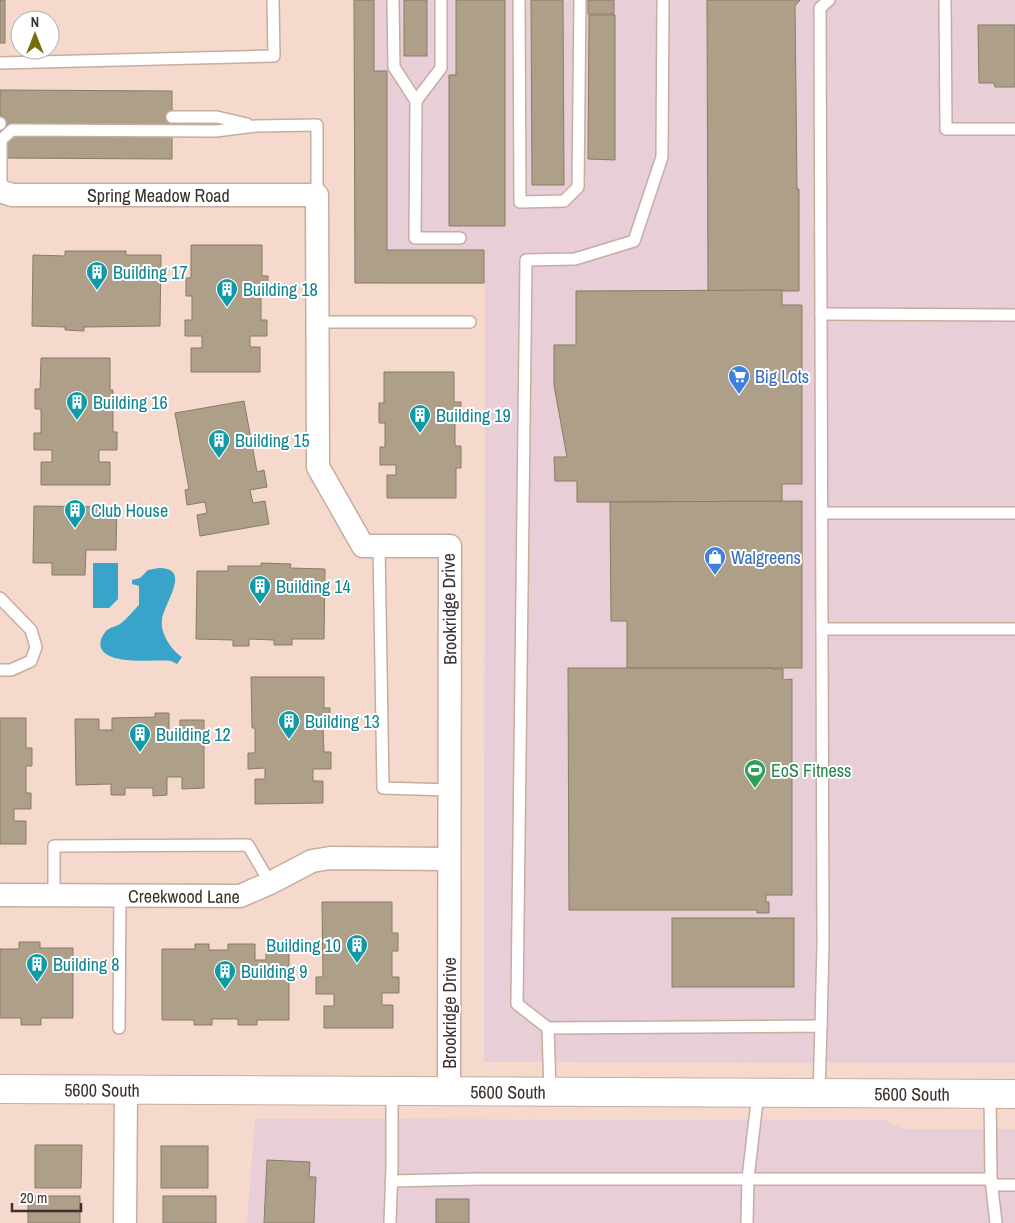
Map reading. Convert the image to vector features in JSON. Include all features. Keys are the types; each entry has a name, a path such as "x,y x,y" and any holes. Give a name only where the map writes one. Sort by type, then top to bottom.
{"main road":[{"name":"5600 South","path":"0,1089 1002,1094"}],"street":[{"name":"Spring Meadow Road","path":"0,192 12,195 317,195"},
{"name":"Brookridge Drive","path":"317,195 318,467 363,546 450,546 449,1091"},
{"name":"Creekwood Lane","path":"0,895 240,896 312,861 330,858 449,859"},
{"path":"125,1223 126,1090"}],"lane":[{"path":"0,63 274,56 273,0"},
{"path":"393,0 394,67 416,101 416,238 460,238"},
{"path":"416,101 441,68 441,0"},
{"path":"519,0 520,202 564,201 578,187 580,0"},
{"path":"663,0 662,157 634,241 575,259 526,260 517,1004 548,1028 821,1026"},
{"path":"819,1093 824,945 820,8 829,0"},
{"path":"945,0 946,129 1015,129"},
{"path":"172,117 217,117 256,126"},
{"path":"0,192 1,140 12,130 216,131 256,126 317,125 317,195"},
{"path":"821,314 1015,315"},
{"path":"317,322 470,322"},
{"path":"822,513 1015,513"},
{"path":"379,546 383,788 450,790"},
{"path":"0,598 31,630 36,647 30,661 11,670 0,670"},
{"path":"822,629 1015,629"},
{"path":"54,895 54,846 248,845 270,883"},
{"path":"119,1028 120,895"},
{"path":"548,1028 550,1092"},
{"path":"390,1223 392,1091"},
{"path":"747,1223 748,1178 758,1092"},
{"path":"996,1223 991,1182 1002,1094"},
{"path":"392,1181 748,1178 991,1182 1015,1185"}],"shaded area":[{"path":"354,0 1015,0 1015,1063 484,1062 485,284 354,283"},
{"path":"255,1119 884,1120 901,1128 909,1129 1015,1129 1015,1223 247,1223"}],"water":[{"path":"93,563 118,563 118,599 109,608 93,608"},
{"path":"159,568 169,570 174,574 174,588 164,614 162,626 174,651 182,657 177,664 171,661 122,659 106,654 100,646 101,639 106,631 123,622 139,605 139,586 132,584 132,580 140,578 148,570"}],"building":[{"path":"0,0 5,0 5,43 0,43"},
{"path":"354,0 374,0 374,71 387,71 387,250 484,250 484,283 355,283"},
{"path":"404,0 427,0 427,56 404,56"},
{"path":"456,0 505,0 505,226 449,226 449,75 456,75"},
{"path":"531,0 563,0 564,185 532,185"},
{"path":"588,0 614,0 614,14 588,14"},
{"path":"707,0 800,0 795,6 799,291 708,291"},
{"path":"589,15 615,15 615,160 588,159"},
{"path":"978,25 1015,25 1015,87 995,87 994,83 979,83"},
{"path":"0,90 172,91 172,159 0,158"},
{"name":"Building 18","path":"191,245 262,245 262,276 268,276 268,294 261,294 261,320 267,320 267,336 250,336 250,347 260,347 260,372 191,372 191,348 202,348 202,336 185,336 185,320 192,320 192,296 186,296 186,278 191,278"},
{"name":"Building 17","path":"65,251 126,251 126,255 161,255 160,326 84,327 84,331 65,330 65,327 32,326 33,255 65,256"},
{"path":"782,290 782,305 802,305 802,484 782,484 782,502 577,502 577,481 555,481 554,457 567,457 554,385 554,345 576,345 576,291"},
{"name":"Building 16","path":"41,358 110,358 110,390 113,390 113,432 117,432 117,450 99,450 99,462 110,462 110,485 41,485 41,462 52,462 52,450 34,450 34,433 41,433 41,409 35,409 35,389 40,389"},
{"name":"Building 19","path":"384,372 454,372 454,402 461,402 461,420 455,420 455,446 461,446 461,468 456,468 456,498 387,498 387,475 396,475 396,465 380,465 380,447 385,447 385,423 379,423 379,403 384,403"},
{"name":"Building 15","path":"244,401 257,472 264,470 267,487 250,490 253,503 265,501 269,524 200,536 197,515 207,513 205,502 187,505 185,490 189,489 175,413"},
{"path":"802,501 802,668 627,668 627,621 611,621 610,502"},
{"name":"Club House","path":"34,506 117,507 116,550 86,550 85,575 52,575 52,563 33,563"},
{"name":"Building 14","path":"261,563 291,564 290,568 325,569 324,639 292,639 292,645 274,645 274,640 249,639 249,646 233,646 233,640 196,639 197,571 228,571 228,566 261,566"},
{"path":"568,668 783,669 783,680 792,679 792,895 766,895 766,902 769,902 769,913 757,913 757,910 569,910"},
{"name":"Building 13","path":"251,677 324,677 324,708 330,708 330,727 323,727 324,752 331,752 331,769 313,769 313,781 323,781 323,803 255,804 255,779 265,779 265,768 248,769 248,753 255,753 255,728 252,728"},
{"name":"Building 12","path":"155,713 169,713 169,730 180,730 180,720 204,720 204,788 182,789 182,777 167,777 167,795 153,796 153,788 125,788 125,795 111,795 111,784 76,785 75,719 99,719 99,730 112,730 112,718 155,717"},
{"path":"0,718 26,718 26,748 32,748 32,766 26,766 26,793 31,793 31,809 14,809 14,821 26,821 26,844 0,844"},
{"name":"Building 10","path":"322,902 392,902 392,933 398,933 398,951 392,951 392,977 399,977 399,993 382,993 382,1005 393,1005 393,1028 324,1028 324,1006 334,1006 334,994 316,994 316,977 323,977"},
{"path":"672,918 794,918 794,987 672,987"},
{"name":"Building 8","path":"19,942 40,942 40,948 73,948 73,1018 41,1018 41,1025 21,1025 21,1018 0,1018 0,949 19,949"},
{"name":"Building 9","path":"195,944 209,944 209,950 228,950 228,944 255,944 255,960 266,960 266,950 289,950 289,1020 257,1020 257,1025 238,1025 238,1019 212,1019 212,1025 194,1025 194,1020 162,1020 162,949 195,949"},
{"path":"35,1145 82,1145 81,1188 35,1188"},
{"path":"161,1146 208,1146 208,1188 161,1188"},
{"path":"267,1160 310,1162 309,1177 316,1177 314,1223 264,1223"},
{"path":"28,1196 80,1196 80,1223 28,1223"},
{"path":"163,1196 216,1196 216,1223 163,1223"},
{"path":"436,1199 469,1199 469,1223 436,1223"}],"place":[{"name":"Building 17","path":"97,291"},
{"name":"Building 18","path":"227,308"},
{"name":"Big Lots","path":"739,395"},
{"name":"Building 16","path":"77,421"},
{"name":"Building 19","path":"420,434"},
{"name":"Building 15","path":"219,459"},
{"name":"Club House","path":"75,529"},
{"name":"Walgreens","path":"715,576"},
{"name":"Building 14","path":"260,605"},
{"name":"Building 13","path":"289,740"},
{"name":"Building 12","path":"140,753"},
{"name":"EoS Fitness","path":"755,789"},
{"name":"Building 10","path":"357,964"},
{"name":"Building 8","path":"37,983"},
{"name":"Building 9","path":"225,990"}]}
